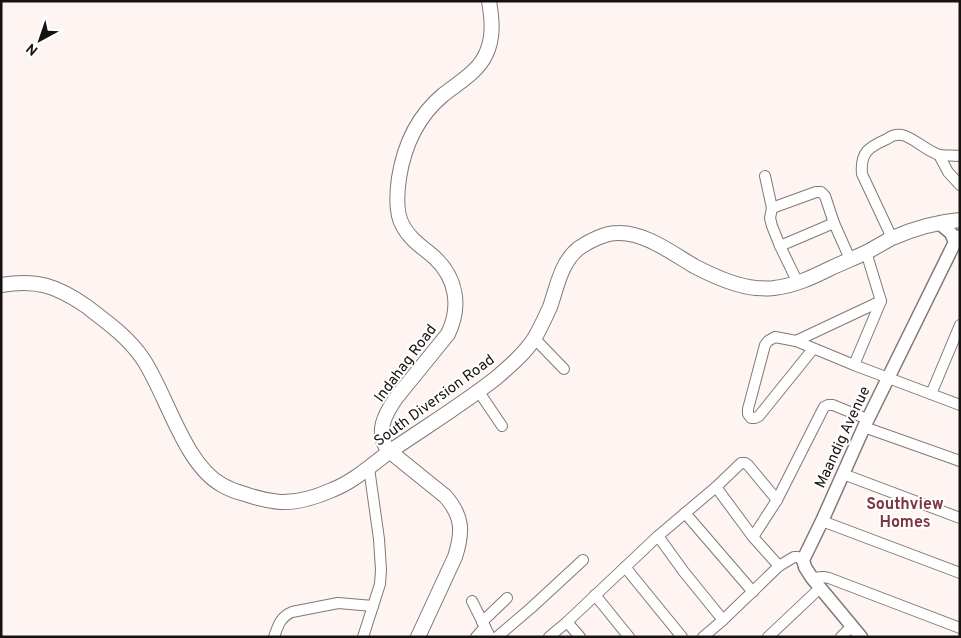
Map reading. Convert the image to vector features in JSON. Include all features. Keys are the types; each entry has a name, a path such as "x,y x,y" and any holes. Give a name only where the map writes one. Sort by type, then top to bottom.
{"main road":[{"name":"Indahag Road","path":"389,452 383,444 381,432 389,407 448,334 456,312 454,290 445,268 409,236 398,214 399,180 403,158 409,141 420,121 441,97 470,74 487,53 492,30 489,1"},
{"name":"South Diversion Road","path":"1,285 28,282 61,291 83,304 122,334 143,359 162,393 187,446 207,473 220,484 239,492 257,498 280,502 302,500 334,490 354,479 389,452 479,392 515,362 534,338 550,306 561,274 571,255 577,249 590,242 614,233 623,233 646,239 715,276 733,283 773,289 798,283 892,238 940,223 960,220"},
{"path":"389,452 445,496 458,514 460,524 459,543 455,557 418,637"}],"street":[{"path":"892,238 862,174 861,165 866,151 894,135 901,135 938,155 960,156"},
{"path":"938,155 948,172 960,185"},
{"path":"765,176 772,208 770,218 772,226 798,283"},
{"path":"772,208 816,192 822,192 850,259"},
{"path":"780,246 834,223"},
{"name":"Maandig Avenue","path":"803,560 866,423 957,239 940,223"},
{"path":"854,365 881,301 866,252"},
{"path":"796,341 881,301"},
{"path":"931,394 960,325"},
{"path":"813,349 759,416 753,419 750,418 748,409 765,345 771,338 779,337 796,341 960,405"},
{"path":"534,338 564,369"},
{"path":"949,348 960,352"},
{"path":"479,392 502,426"},
{"path":"753,537 777,500 824,407 828,405 832,405 866,423 960,461"},
{"path":"549,637 658,536 716,487 741,463 745,463 748,466 777,500"},
{"path":"364,637 380,584 381,570 369,468"},
{"path":"843,474 960,518"},
{"path":"716,487 753,537 780,566"},
{"path":"684,513 753,592"},
{"path":"822,522 960,573"},
{"path":"658,536 723,620"},
{"path":"703,637 780,566 794,557 803,560 805,567 816,583 861,637"},
{"path":"497,637 583,560"},
{"path":"625,567 682,637"},
{"path":"768,637 823,576 960,628"},
{"path":"595,595 629,637"},
{"path":"476,637 486,629 508,598"},
{"path":"472,601 486,629"},
{"path":"274,637 280,620 292,612 338,603 373,606"},
{"path":"567,622 580,637"},
{"path":"841,637 852,626"}],"district":[{"name":"Southview Homes","path":"905,512"}]}
